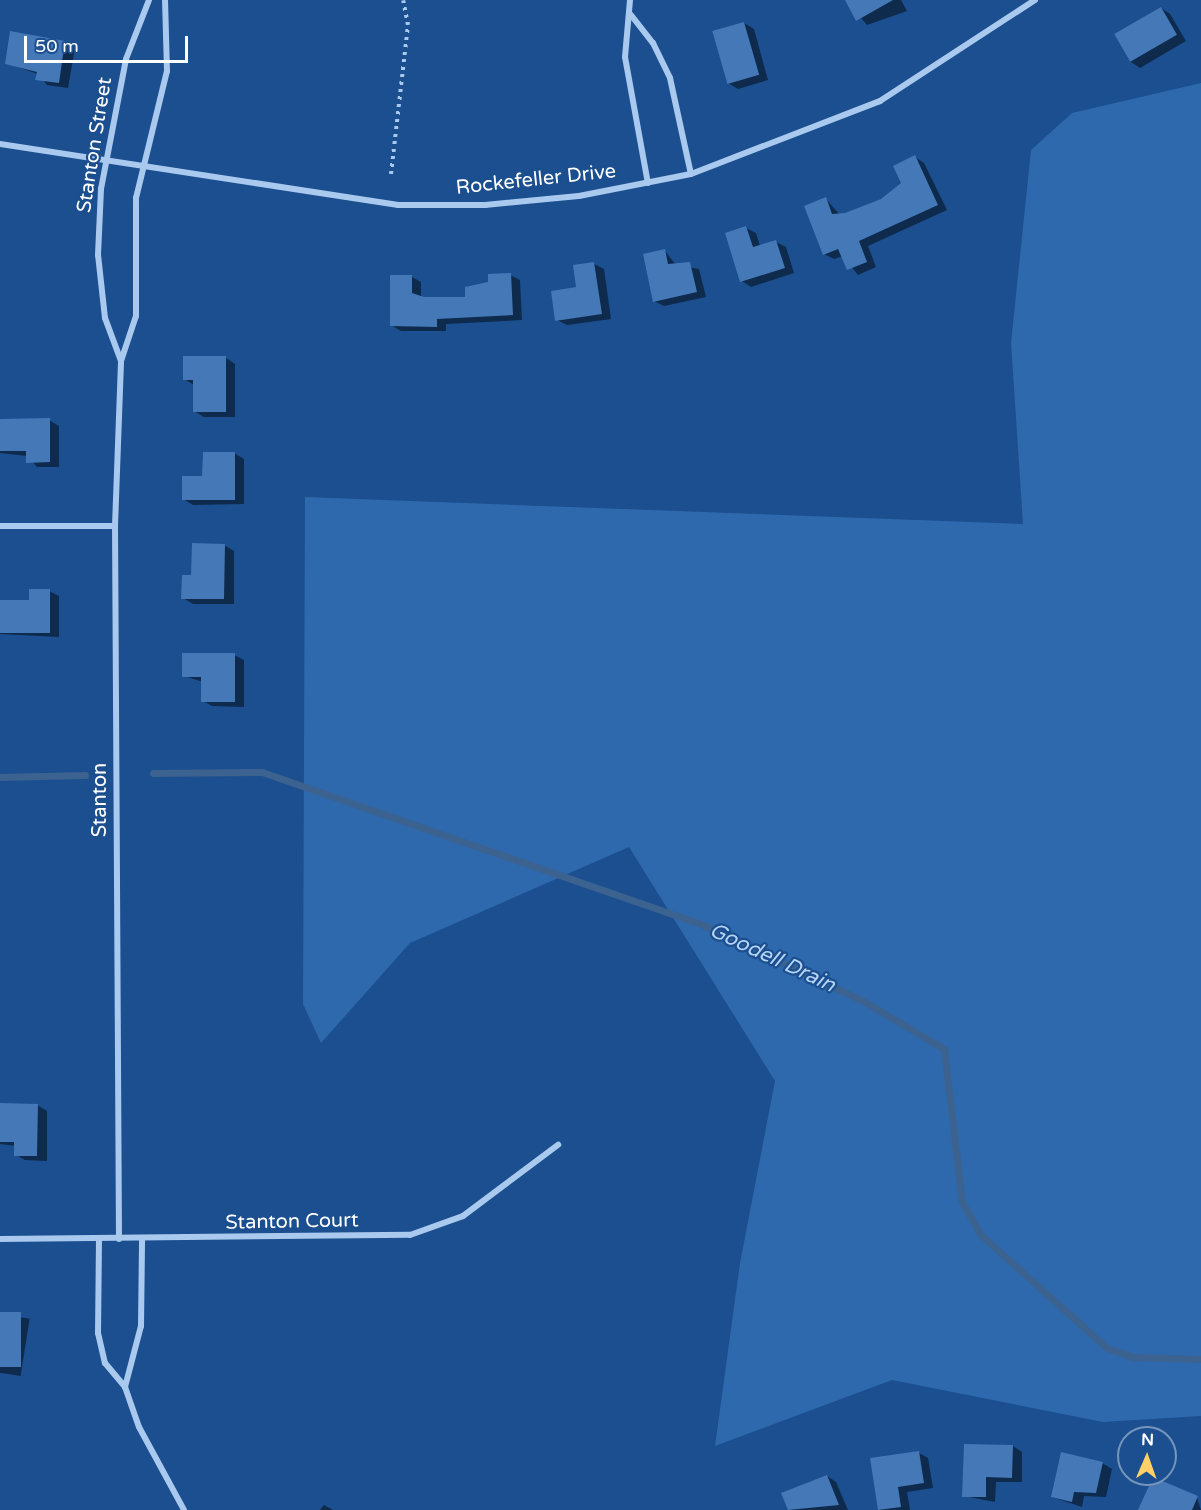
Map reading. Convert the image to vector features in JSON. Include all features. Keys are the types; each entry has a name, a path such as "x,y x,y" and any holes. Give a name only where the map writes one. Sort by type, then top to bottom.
{"street":[{"name":"Stanton Street","path":"121,361 105,318 98,255 106,159 126,59 149,0"},
{"path":"121,361 136,316 136,198 167,71 165,0"},
{"path":"630,0 631,15 625,57 648,183"},
{"name":"Rockefeller Drive","path":"0,144 398,205 485,205 648,183 691,174 880,101 1035,0"},
{"path":"631,15 653,43 670,78 691,174"},
{"name":"Stanton","path":"119,1239 115,526 121,361"},
{"path":"0,526 115,526"},
{"name":"Stanton Court","path":"0,1239 410,1235 462,1216 558,1145"},
{"path":"99,1239 98,1333 105,1363 125,1387 139,1427 184,1510"},
{"path":"125,1387 141,1326 142,1239"}],"path":[{"path":"391,174 408,25 403,0"}],"shaded area":[{"path":"1201,83 1201,1416 1103,1422 892,1380 715,1446 740,1263 775,1081 629,847 410,943 321,1043 303,1004 305,497 1023,524 1011,343 1031,150 1072,113"}],"building":[{"path":"845,0 893,0 856,21"},
{"path":"1161,7 1177,35 1130,62 1114,34"},
{"path":"744,22 759,75 727,84 712,31"},
{"path":"10,31 65,41 59,83 35,80 37,72 5,64"},
{"path":"915,155 938,205 859,241 867,262 847,270 838,249 823,255 804,206 826,197 832,214 845,213 881,199 901,183 893,166"},
{"path":"746,226 753,247 776,240 785,268 740,282 725,233"},
{"path":"665,249 668,264 690,262 697,292 653,302 643,254"},
{"path":"594,262 602,314 555,321 551,291 576,287 573,265"},
{"path":"511,273 513,315 437,319 437,327 390,326 390,275 412,275 412,293 424,297 465,297 465,287 488,282 488,274"},
{"path":"183,356 226,356 226,412 193,412 193,380 183,380"},
{"path":"50,418 50,462 26,463 26,451 0,451 0,419"},
{"path":"203,452 235,452 235,500 182,500 182,476 202,476"},
{"path":"192,543 225,544 224,599 181,599 182,575 191,575"},
{"path":"29,589 50,589 50,633 0,633 0,600 29,600"},
{"path":"182,653 235,653 235,702 201,702 201,677 182,677"},
{"path":"0,1103 38,1104 37,1156 14,1156 14,1142 0,1142"},
{"path":"0,1312 21,1312 21,1367 0,1367"},
{"path":"964,1444 1013,1445 1012,1478 986,1477 986,1497 962,1497"},
{"path":"919,1451 924,1483 898,1487 901,1507 878,1510 870,1458"},
{"path":"1061,1452 1103,1462 1096,1493 1074,1492 1072,1502 1051,1497"},
{"path":"827,1475 839,1505 788,1510 781,1493"},
{"path":"1149,1486 1174,1486 1198,1496 1192,1510 1138,1510"}],"waterway":[{"name":"Goodell Drain","path":"153,773 262,772 703,925 865,1002 944,1049 962,1202 981,1235 1107,1348 1133,1357 1201,1359"},
{"name":"Goodell Drain","path":"0,777 85,775"}]}
